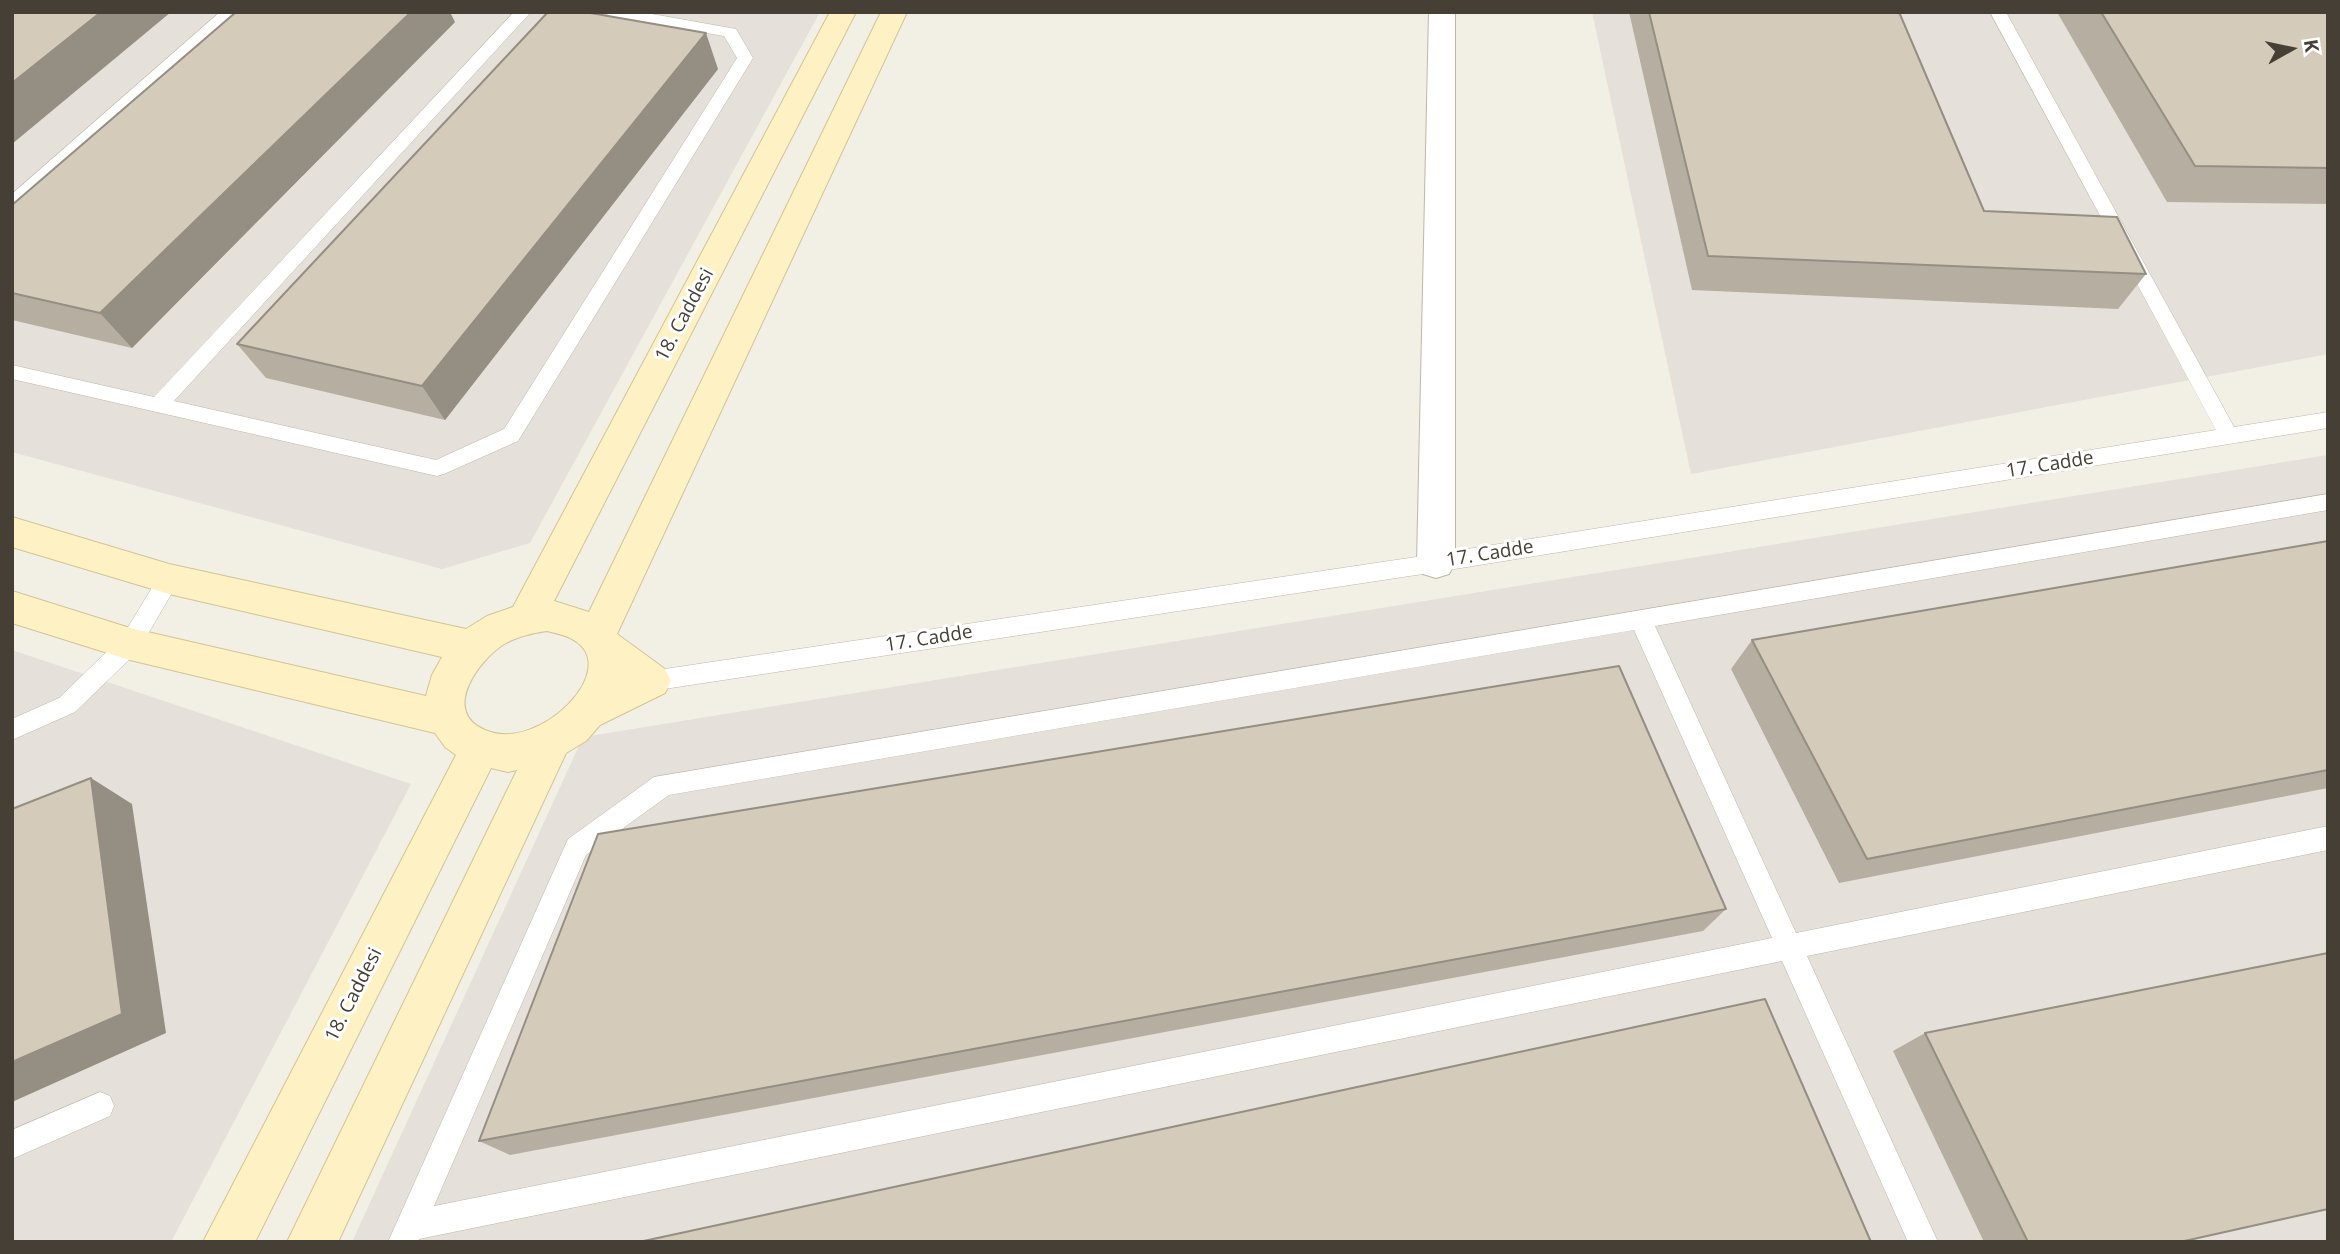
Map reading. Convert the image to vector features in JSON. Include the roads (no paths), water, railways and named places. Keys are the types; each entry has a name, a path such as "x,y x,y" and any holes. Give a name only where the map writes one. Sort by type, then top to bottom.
{"street":[{"name":"18. Caddesi","path":"526,618 843,12"},
{"path":"591,711 651,681 601,641 584,624 547,615 506,624 471,647 457,664 448,682 445,700 447,718 454,731 480,749 503,753 527,750 551,742 574,728 591,711 605,689 608,667 601,641 894,12"},
{"path":"1436,563 1442,12"},
{"path":"12,532 169,579 471,647"},
{"path":"12,607 130,644 447,718"},
{"path":"312,1242 551,742"},
{"name":"18. Caddesi","path":"228,1242 480,749"}],"lane":[{"path":"12,204 230,12"},
{"path":"158,405 523,12"},
{"path":"12,372 437,468 511,435 745,58 730,32 611,12"},
{"path":"1998,12 2229,436"},
{"name":"17. Cadde","path":"651,681 1436,563 2328,420"},
{"path":"406,1234 577,847 663,785 2328,502"},
{"path":"12,730 67,705 130,644 169,579"},
{"path":"1640,618 1923,1242"},
{"path":"406,1234 2328,838"},
{"path":"12,1145 100,1106"}]}
